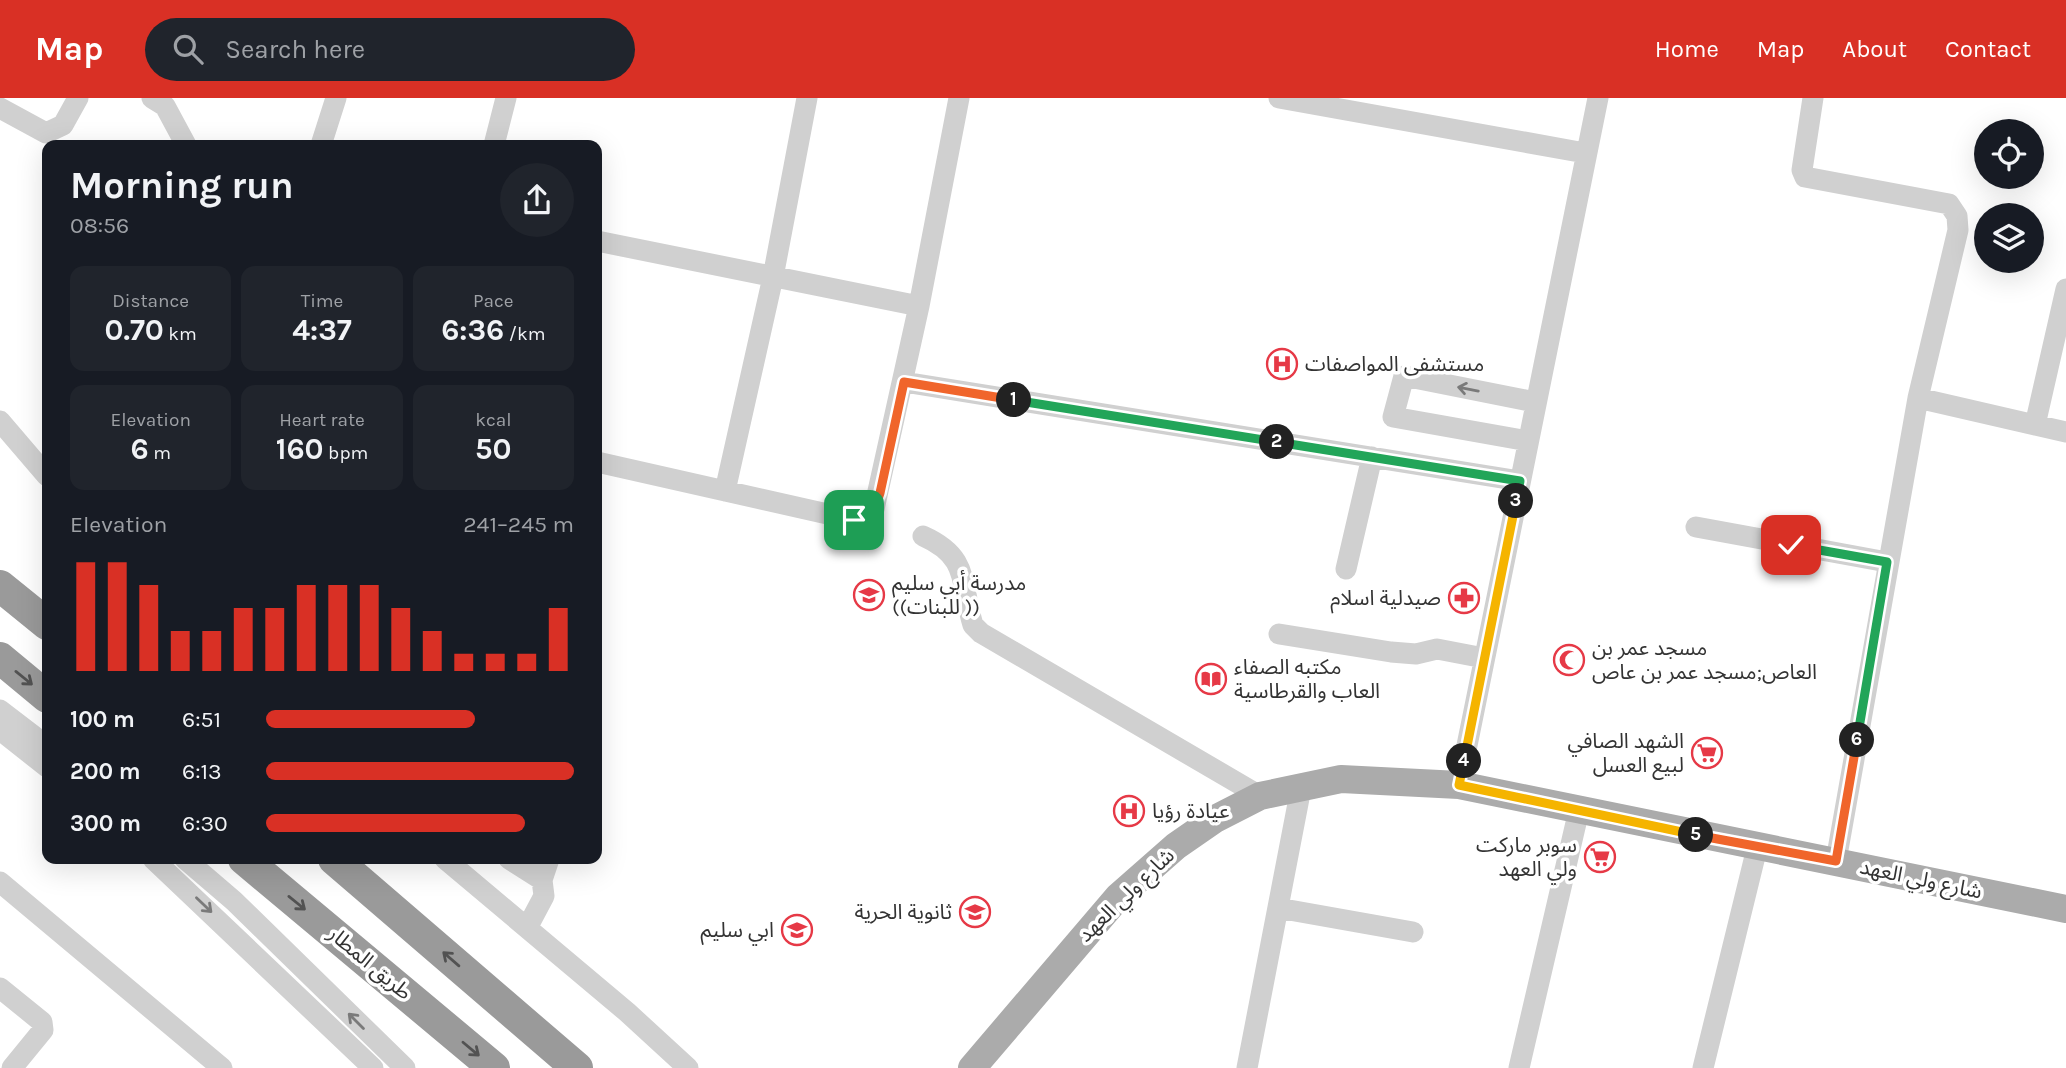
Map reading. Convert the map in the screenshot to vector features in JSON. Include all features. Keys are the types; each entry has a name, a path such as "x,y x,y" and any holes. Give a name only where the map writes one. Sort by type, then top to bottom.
{"highway":[{"path":"0,586 42,620"},
{"path":"0,658 42,693"},
{"name":"طريق المطار","path":"250,864 495,1068"},
{"path":"340,864 577,1068"}],"main road":[{"name":"شارع ولي العهد","path":"972,1068 1118,897 1177,845 1215,819 1260,796 1341,779 1459,785 2066,909"}],"street":[{"path":"0,108 46,133 62,125 78,98"},
{"path":"152,98 165,106 183,140"},
{"path":"323,140 336,98"},
{"path":"495,140 506,98"},
{"path":"725,491 773,277 807,98"},
{"path":"602,463 854,520 863,518 874,509 880,493 904,382 959,98"},
{"path":"1279,98 1585,153"},
{"path":"1459,785 1598,98"},
{"path":"1813,98 1801,170 1805,177 1949,204 1957,216 1958,230 1918,398 1836,861"},
{"path":"602,243 919,306"},
{"path":"2035,425 2066,289"},
{"path":"1528,441 1393,417 1404,376 1535,402"},
{"path":"904,382 1520,481"},
{"path":"1918,398 2066,432"},
{"path":"0,421 42,470"},
{"path":"1346,569 1372,457"},
{"path":"1696,527 1887,562"},
{"path":"923,536 941,544 956,558 973,625 981,633 1050,670 1115,714 1179,747 1260,796"},
{"path":"1279,634 1391,652 1416,654 1437,649 1484,658"},
{"path":"0,710 42,742"},
{"path":"0,730 42,763"},
{"path":"1247,1068 1301,788"},
{"path":"1519,1068 1579,810"},
{"path":"1703,1068 1757,848"},
{"path":"158,864 373,1068"},
{"path":"191,864 234,901 405,1068"},
{"path":"451,864 688,1068"},
{"path":"517,864 542,880"},
{"path":"527,928 544,896 542,880 547,864"},
{"path":"0,882 222,1068"},
{"path":"1278,908 1413,932"},
{"path":"0,988 43,1022 43,1030 12,1068"}],"place":[{"name":"مستشفى المواصفات","path":"1282,364"},
{"name":"مدرسة أبي سليم ((للبنات ))","path":"869,595"},
{"name":"صيدلية اسلام","path":"1464,598"},
{"name":"مسجد عمر بن العاص;مسجد عمر بن عاص","path":"1569,660"},
{"name":"مكتبه الصفاء العاب والقرطاسية","path":"1211,679"},
{"name":"الشهد الصافي لبيع العسل","path":"1707,753"},
{"name":"عيادة رؤيا","path":"1129,811"},
{"name":"سوبر ماركت ولي العهد","path":"1600,857"},
{"name":"ثانوية الحرية","path":"975,912"},
{"name":"ابي سليم","path":"797,930"}],"route":[{"path":"854,520 863,518 874,509 880,493 904,382 1520,481 1459,785 1757,848 1836,861 1887,562 1791,545"}]}
